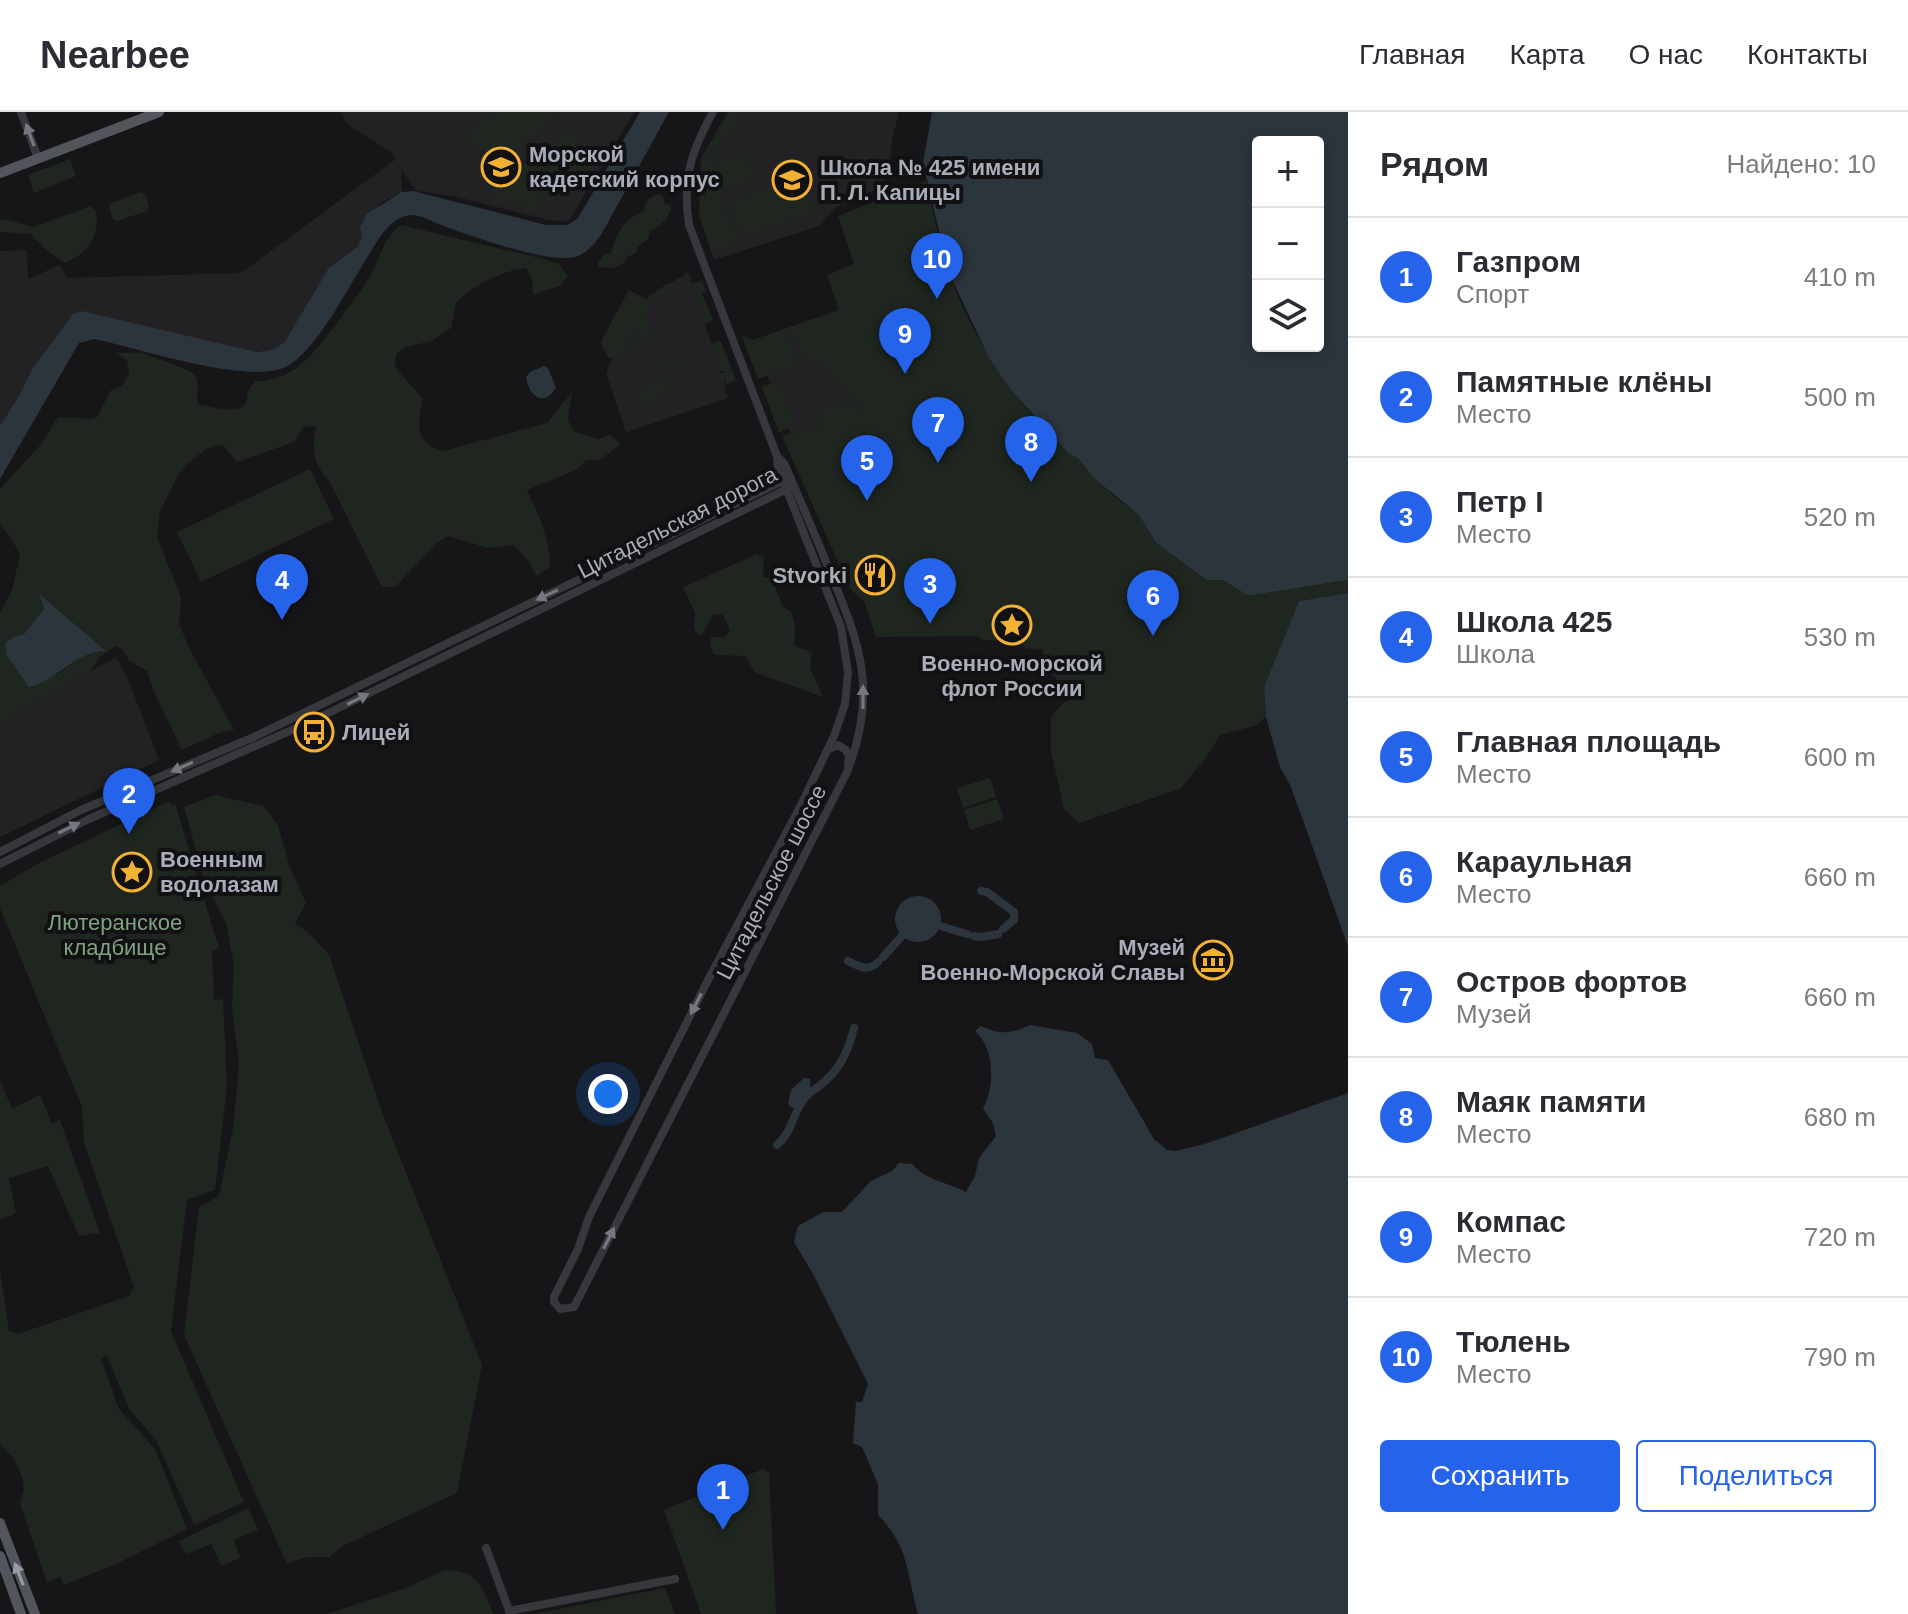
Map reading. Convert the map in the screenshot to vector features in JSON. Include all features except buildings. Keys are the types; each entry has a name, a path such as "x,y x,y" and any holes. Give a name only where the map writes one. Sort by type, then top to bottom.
{"main road":[{"path":"0,173 159,112"},
{"path":"0,1523 35,1614"},
{"path":"0,1556 21,1614"}],"street":[{"path":"21,112 38,158"},
{"name":"Цитадельское шоссе","path":"713,112 689,164 689,225 777,456 778,468 788,485 849,616 861,657 863,711 854,755 847,772 574,1307 560,1309 554,1302 589,1217 827,750 845,704 846,651 831,599 788,485"},
{"name":"Цитадельская дорога","path":"0,852 81,810 265,731 788,485"},
{"name":"Цитадельская дорога","path":"0,864 89,819 310,722 788,485"},
{"path":"827,750 838,745 846,750 849,757 847,772"},
{"path":"486,1548 509,1612 675,1579"}],"shaded area":[{"path":"341,112 634,112 568,222 453,196 416,191 401,169 402,192 381,203 357,247 328,269 284,344 257,352 82,311 31,371 0,426 0,251 27,250 28,279 60,265 67,278 241,273 396,159 346,123"},
{"path":"640,112 669,112 602,233 583,253 563,258 528,253 418,216 405,216 391,224 380,237 330,318 291,364 274,370 252,372 196,364 94,339 79,343 0,479 0,426 31,371 73,314 82,311 257,352 271,350 284,343 328,269 357,247 362,237 360,228 367,214 402,192 413,191 546,225 568,225 578,218"},
{"name":"Школа № 425 имени П. Л. Капицы","path":"728,112 899,112 889,173 880,188 835,208 819,226 714,260 699,216 701,158"},
{"path":"932,112 1348,112 1348,580 1247,595 1223,580 1207,580 1156,543 1139,515 1094,478 1078,458 1069,454 1012,391 989,358 949,273 923,163"},
{"path":"688,272 721,373 728,371 731,378 724,382 728,398 626,432 606,373 649,297"},
{"path":"813,319 869,392 862,411 795,445 753,340"},
{"path":"544,366 548,368 556,388 542,398 533,394 526,377"},
{"path":"1348,593 1348,947 1291,787 1280,767 1266,717 1264,687 1299,601"},
{"path":"39,594 106,651 85,656 29,687 6,654 5,644 13,637 24,634 44,609"},
{"path":"116,657 126,674 159,760 0,837 0,723"},
{"path":"918,896 935,902 941,919 935,936 918,942 901,936 895,919 901,902"},
{"path":"1030,1025 1077,1033 1092,1044 1095,1058 1108,1060 1154,1139 1167,1150 1176,1151 1208,1143 1348,1093 1348,1614 918,1614 901,1549 878,1515 878,1484 862,1447 853,1443 856,1402 862,1402 868,1384 794,1242 798,1226 823,1212 842,1212 871,1181 892,1171 899,1163 912,1164 931,1178 966,1192 975,1176 979,1158 996,1136 993,1123 983,1109 990,1090 989,1058 982,1039 975,1031 981,1026 1006,1032"},
{"path":"804,1078 810,1079 811,1093 801,1106 792,1108 788,1104 791,1090"}],"green space":[{"path":"494,112 563,112 491,169 464,136"},
{"path":"728,112 739,112 739,131 724,140 711,156 713,172 725,199 721,208 728,215 738,244 712,252 699,215 702,159"},
{"path":"571,127 599,163 546,205 518,169"},
{"path":"745,153 754,180 725,190 715,164"},
{"path":"70,159 76,176 34,193 28,175"},
{"path":"514,168 544,206 535,210 491,199 492,186"},
{"path":"804,175 816,212 741,237 729,202"},
{"path":"926,181 949,272 967,317 991,359 1050,435 1069,454 1078,458 1114,496 1139,515 1156,543 1207,580 1223,580 1247,595 1348,580 1348,593 1299,601 1264,687 1266,717 1257,725 1220,735 1206,758 1180,789 1079,823 1064,809 1051,751 1051,717 1063,703 1074,697 1052,674 1042,649 1027,649 1021,642 983,640 977,636 876,637 864,601 850,589 782,436 793,432 795,435 801,429 803,434 818,429 820,410 846,401 861,411 864,403 853,399 816,358 804,362 797,337 789,341 799,364 758,379 741,334 753,340 839,310 827,275 854,264 838,216"},
{"path":"141,192 145,194 149,206 147,211 117,221 113,219 109,207 111,203"},
{"path":"658,194 663,196 664,203 671,206 664,221 650,232 648,239 625,262 615,268 598,267 605,254 611,253 622,227 632,217 644,212 648,200"},
{"path":"91,206 96,211 97,220 91,243 65,263 30,234 0,232 0,219 34,227"},
{"path":"401,225 548,260 560,265 568,276 559,286 533,295 532,280 526,268 488,280 456,303 451,328 432,341 406,347 396,354 395,367 423,399 420,431 434,448 443,451 547,423 572,392 568,419 573,431 598,439 610,435 621,444 600,460 587,460 576,470 527,490 546,537 550,567 536,576 531,564 514,545 488,548 448,536 437,543 395,587 382,587 331,484 317,464 314,451 316,427 304,426 294,442 237,462 223,445 206,449 178,475 160,511 157,537 181,597 179,623 189,648 234,730 219,733 182,750 147,671 129,661 117,646 100,656 90,672 0,723 0,613 12,590 20,555 0,525 0,489 42,443 58,417 92,419 98,416 110,391 122,386 129,374 127,360 115,353 141,353 191,372 197,381 199,405 230,410 243,406 255,381 270,380 296,368 327,337 373,271 395,229","holes":["39,596 105,651 85,656 57,675 13,637 24,634 44,609"]},
{"path":"702,281 706,292 702,294 713,320 704,324 691,284"},
{"path":"668,283 671,288 652,302 646,314 658,351 651,351 640,331 633,331 628,338 634,343 638,358 647,361 641,369 647,375 663,368 659,355 663,364 678,358 688,360 645,378 629,349 618,359 609,358 601,341 629,290 646,299"},
{"path":"719,341 736,380 726,385 726,371 720,371 711,345"},
{"path":"663,376 669,380 668,393 655,397 658,403 646,405 642,410 641,393"},
{"path":"780,380 790,383 781,388 795,424 779,433 762,387"},
{"path":"310,469 334,519 201,582 177,532"},
{"path":"757,554 764,558 763,577 772,578 783,607 791,611 795,646 812,652 810,668 823,697 754,672 746,656 715,655 710,648 711,637 725,637 730,630 723,615 714,614 701,636 694,629 695,613 683,587"},
{"path":"990,778 996,797 963,808 957,788"},
{"path":"215,795 264,806 278,825 289,865 306,903 295,923 329,955 382,1112 482,1365 457,1493 345,1545 329,1557 307,1557 287,1564 184,1335 199,1207 219,1196 233,1129 239,1063 232,1008 234,965 226,923 205,883 184,807"},
{"path":"997,799 1004,819 970,830 964,810"},
{"name":"Лютеранское кладбище","path":"169,801 175,804 219,948 212,951 214,1000 223,999 227,1086 215,1190 187,1200 171,1331 244,1502 194,1525 156,1440 129,1409 107,1356 101,1359 119,1409 155,1449 187,1529 116,1564 64,1585 60,1577 47,1583 20,1504 24,1488 22,1477 14,1459 0,1444 0,1270 9,1331 18,1334 129,1296 134,1287 84,1143 82,1107 0,908 0,886 39,863"},
{"path":"0,1080 12,1109 40,1095 52,1124 60,1120 100,1233 79,1236 48,1166 9,1178 16,1213 0,1220"},
{"path":"763,1469 769,1472 776,1614 701,1614 664,1510"},
{"path":"248,1508 258,1530 234,1540 240,1558 222,1566 211,1544 186,1554 179,1541"},
{"path":"444,1570 465,1573 478,1582 493,1614 327,1614 406,1588"},
{"path":"665,1588 675,1614 534,1614"}],"pier":[{"path":"1301,815 1348,951 1344,949 1298,818"}],"waterway":[{"path":"981,891 1014,912 1014,920 1003,929"},
{"path":"940,926 967,934"},
{"path":"974,936 998,934"},
{"path":"883,957 902,936"},
{"path":"848,961 867,968 878,962"},
{"path":"777,1145 805,1098 840,1064 854,1028"}],"place":[{"name":"Морской кадетский корпус","path":"501,167"},
{"name":"Школа № 425 имени П. Л. Капицы","path":"792,180"},
{"name":"Тюлень","path":"937,299"},
{"name":"Компас","path":"905,374"},
{"name":"Остров фортов","path":"938,463"},
{"name":"Маяк памяти","path":"1031,482"},
{"name":"Главная площадь","path":"867,501"},
{"name":"Stvorki","path":"875,575"},
{"name":"Школа 425","path":"282,620"},
{"name":"Петр I","path":"930,624"},
{"name":"Военно-морской флот России","path":"1012,625"},
{"name":"Караульная","path":"1153,636"},
{"name":"Лицей","path":"314,732"},
{"name":"Памятные клёны","path":"129,834"},
{"name":"Военным водолазам","path":"132,872"},
{"name":"Музей Военно-Морской Славы","path":"1213,960"},
{"name":"Газпром","path":"723,1530"}]}
